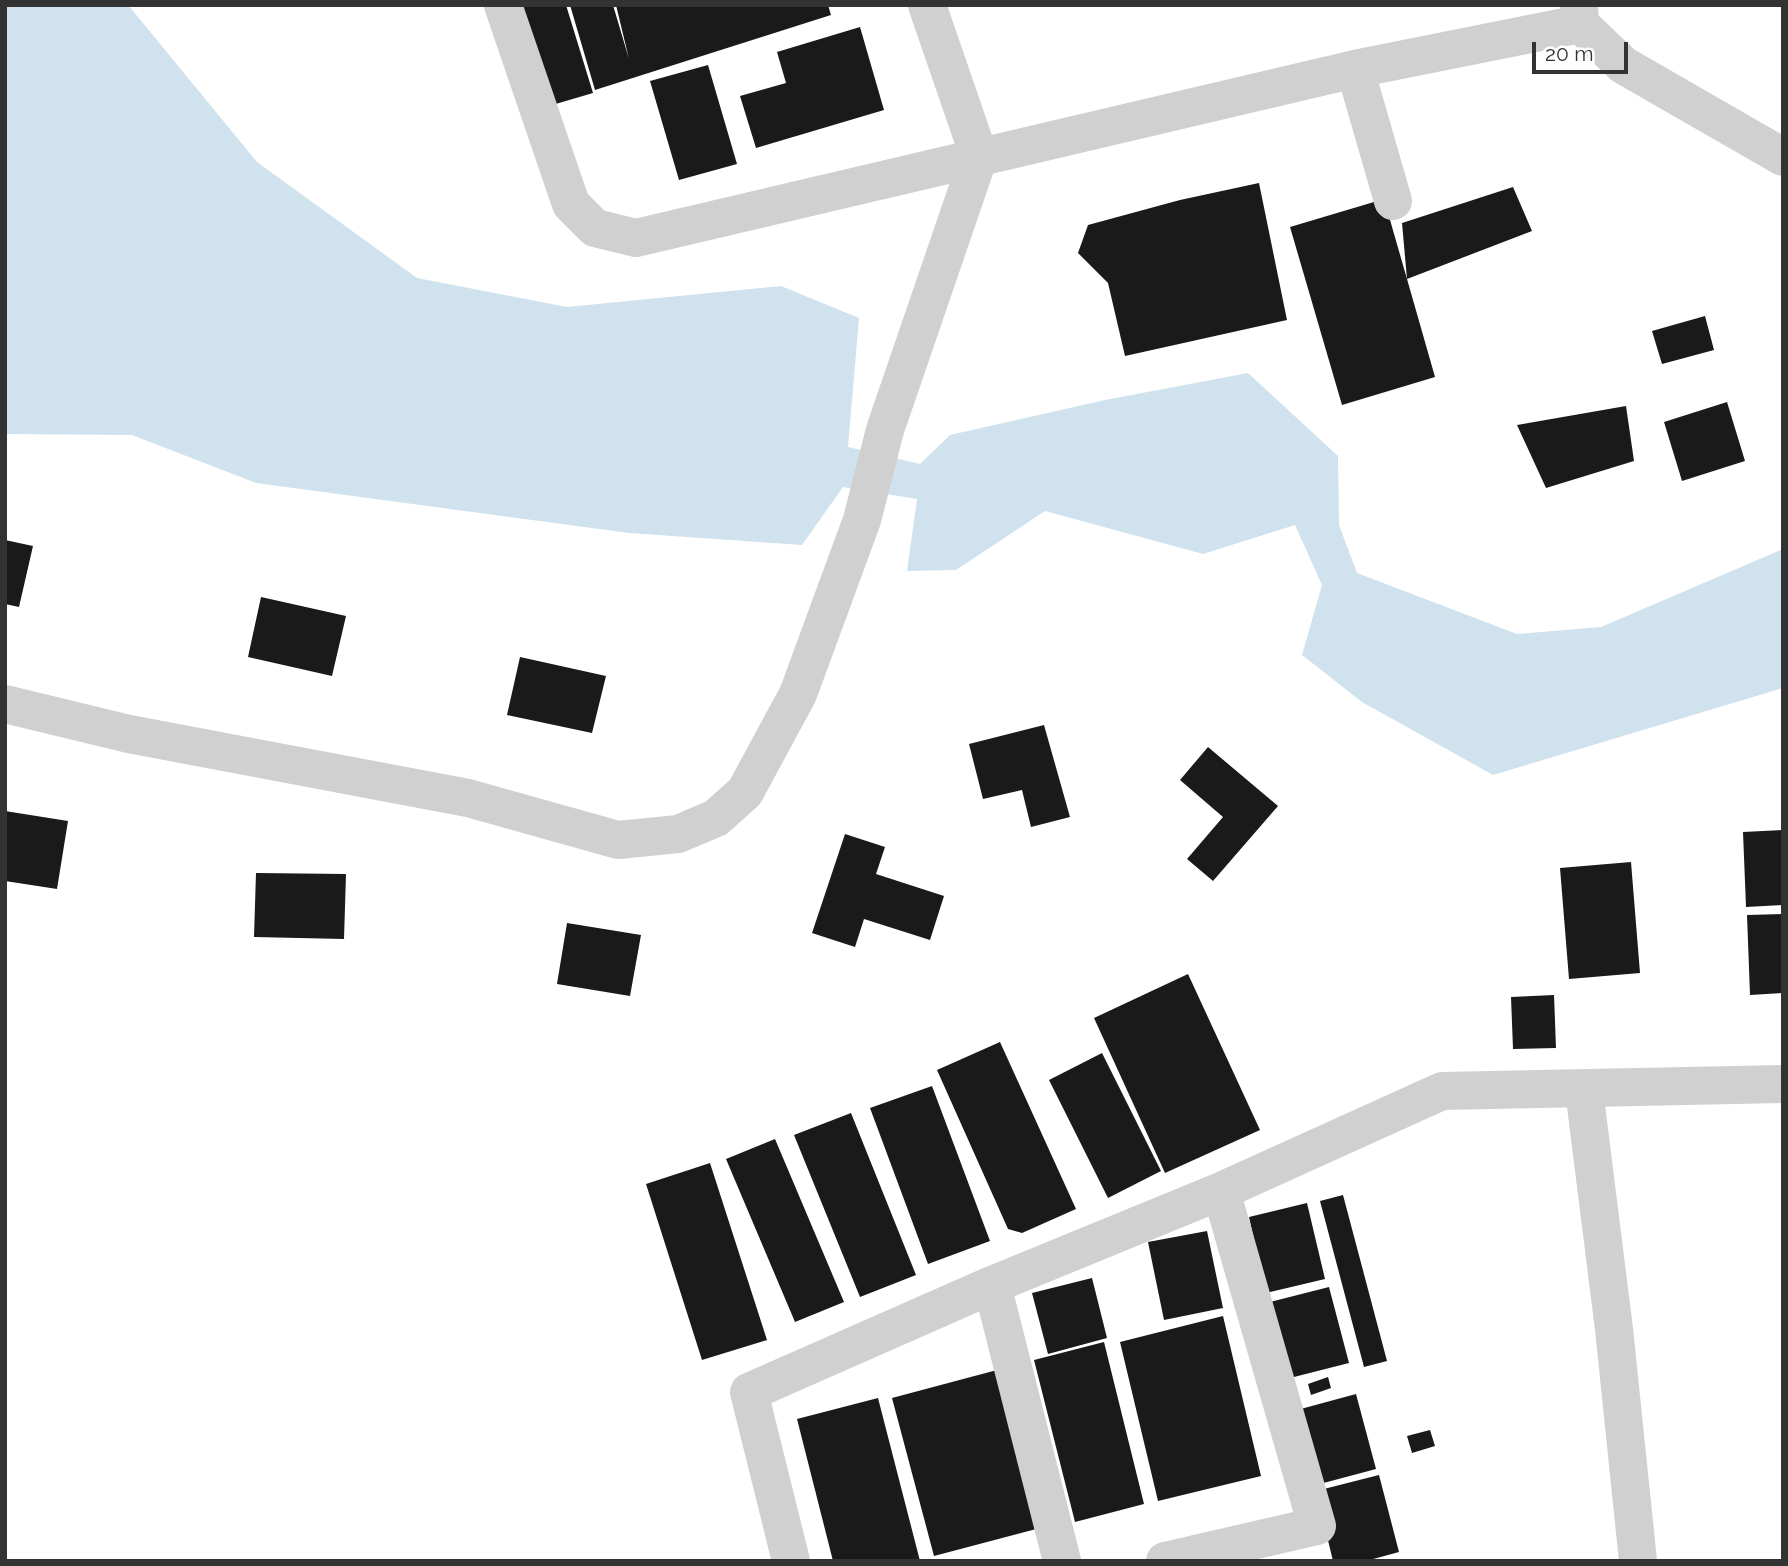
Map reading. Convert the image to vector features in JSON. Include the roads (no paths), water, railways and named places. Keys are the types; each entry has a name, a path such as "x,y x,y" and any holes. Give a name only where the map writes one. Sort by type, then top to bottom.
{"street":[{"path":"503,5 570,204 595,228 636,238 1580,15 1623,65 1783,157"},
{"path":"5,704 129,734 468,797 618,840 678,834 716,818 746,792 798,694 862,520 885,430 979,156 927,5"},
{"path":"1355,69 1393,201"},
{"path":"791,1561 749,1392 992,1285 1221,1191 1442,1091 1783,1084"},
{"path":"1584,1090 1616,1343 1638,1561"},
{"path":"1165,1561 1317,1526 1221,1191"},
{"path":"992,1285 1062,1561"}],"water":[{"path":"5,5 129,6 257,162 417,278 567,307 781,286 859,318 848,447 920,464 950,435 1105,400 1248,373 1338,456 1339,525 1357,573 1517,634 1601,627 1783,549 1783,688 1493,775 1362,702 1302,655 1322,585 1295,525 1203,554 1045,511 956,570 907,571 917,499 843,487 802,545 629,533 256,483 132,435 5,434"}]}
